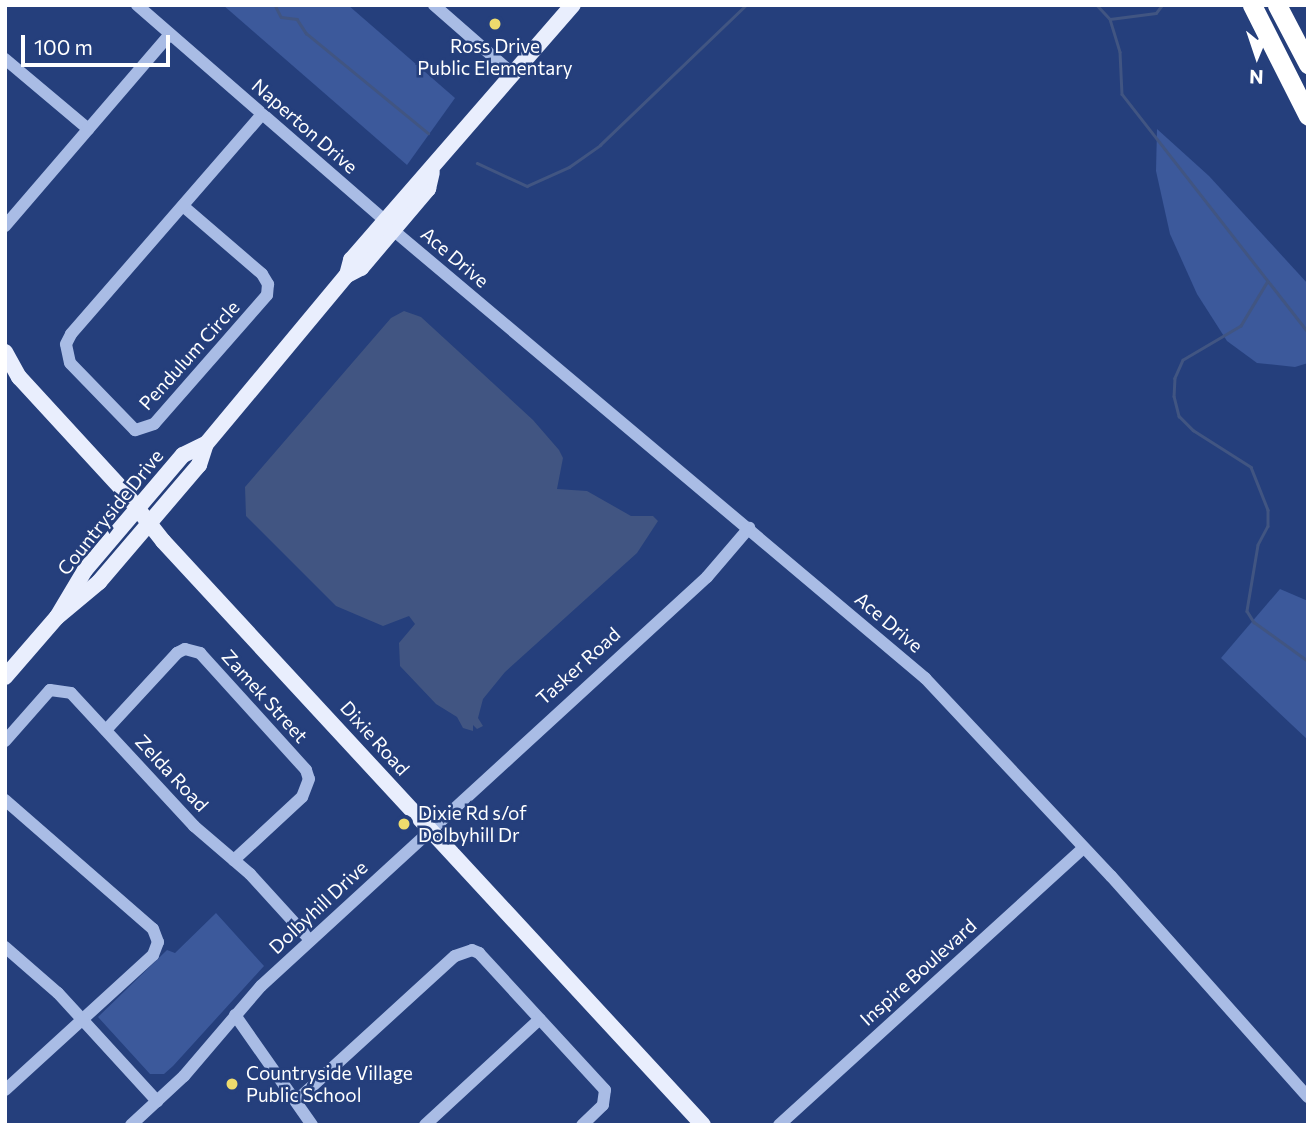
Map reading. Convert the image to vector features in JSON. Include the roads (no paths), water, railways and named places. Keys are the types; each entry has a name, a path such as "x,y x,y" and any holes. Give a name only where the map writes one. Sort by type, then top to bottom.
{"highway":[{"path":"1251,5 1308,116"},
{"path":"1277,5 1308,64"}],"main road":[{"name":"Countryside Drive","path":"5,677 57,618 99,582 199,465 206,444 346,275 361,268 388,225 428,189 432,172 573,5"},
{"name":"Dixie Road","path":"5,352 12,373 703,1125"},
{"name":"Countryside Drive","path":"57,618 85,570 183,455 206,444"}],"street":[{"name":"Naperton Drive","path":"137,5 388,225"},
{"path":"434,5 514,75"},
{"path":"5,226 170,34"},
{"path":"5,59 88,129"},
{"name":"Pendulum Circle","path":"183,206 262,274 268,289 259,306 154,424 135,430 70,363 65,349 71,334 262,114"},
{"name":"Ace Drive","path":"388,225 925,678 1303,1081 1308,1097"},
{"name":"Tasker Road","path":"430,829 707,577 749,528"},
{"name":"Zamek Street","path":"106,730 177,653 185,649 200,653 306,770 309,779 302,797 234,860"},
{"name":"Zelda Road","path":"5,741 43,697 58,688 71,693 194,826 234,860 310,940"},
{"path":"5,800 156,935 153,955 5,1090"},
{"name":"Dolbyhill Drive","path":"131,1125 158,1101 235,1015 310,940 430,829"},
{"name":"Inspire Boulevard","path":"779,1125 1083,848"},
{"path":"5,947 83,1020 158,1101"},
{"path":"296,1101 463,951 479,953 605,1090 603,1105 582,1125"},
{"path":"235,1015 312,1125"},
{"path":"425,1125 540,1019"}],"waterway":[{"path":"275,5 281,17 297,19 306,33 428,133"},
{"path":"477,163 527,186 569,167 600,145 746,5"},
{"path":"1097,5 1110,19 1120,52 1122,94 1308,332"},
{"path":"1110,19 1156,13 1162,5"},
{"path":"1268,281 1241,326 1183,360 1175,378 1174,396 1179,416 1193,430 1251,467 1268,510 1268,526 1258,545 1247,611 1254,622 1308,661"}],"place":[{"name":"Ross Drive Public Elementary","path":"495,24"},
{"name":"Dixie Rd s/of Dolbyhill Dr","path":"404,824"},
{"name":"Countryside Village Public School","path":"232,1084"}]}
